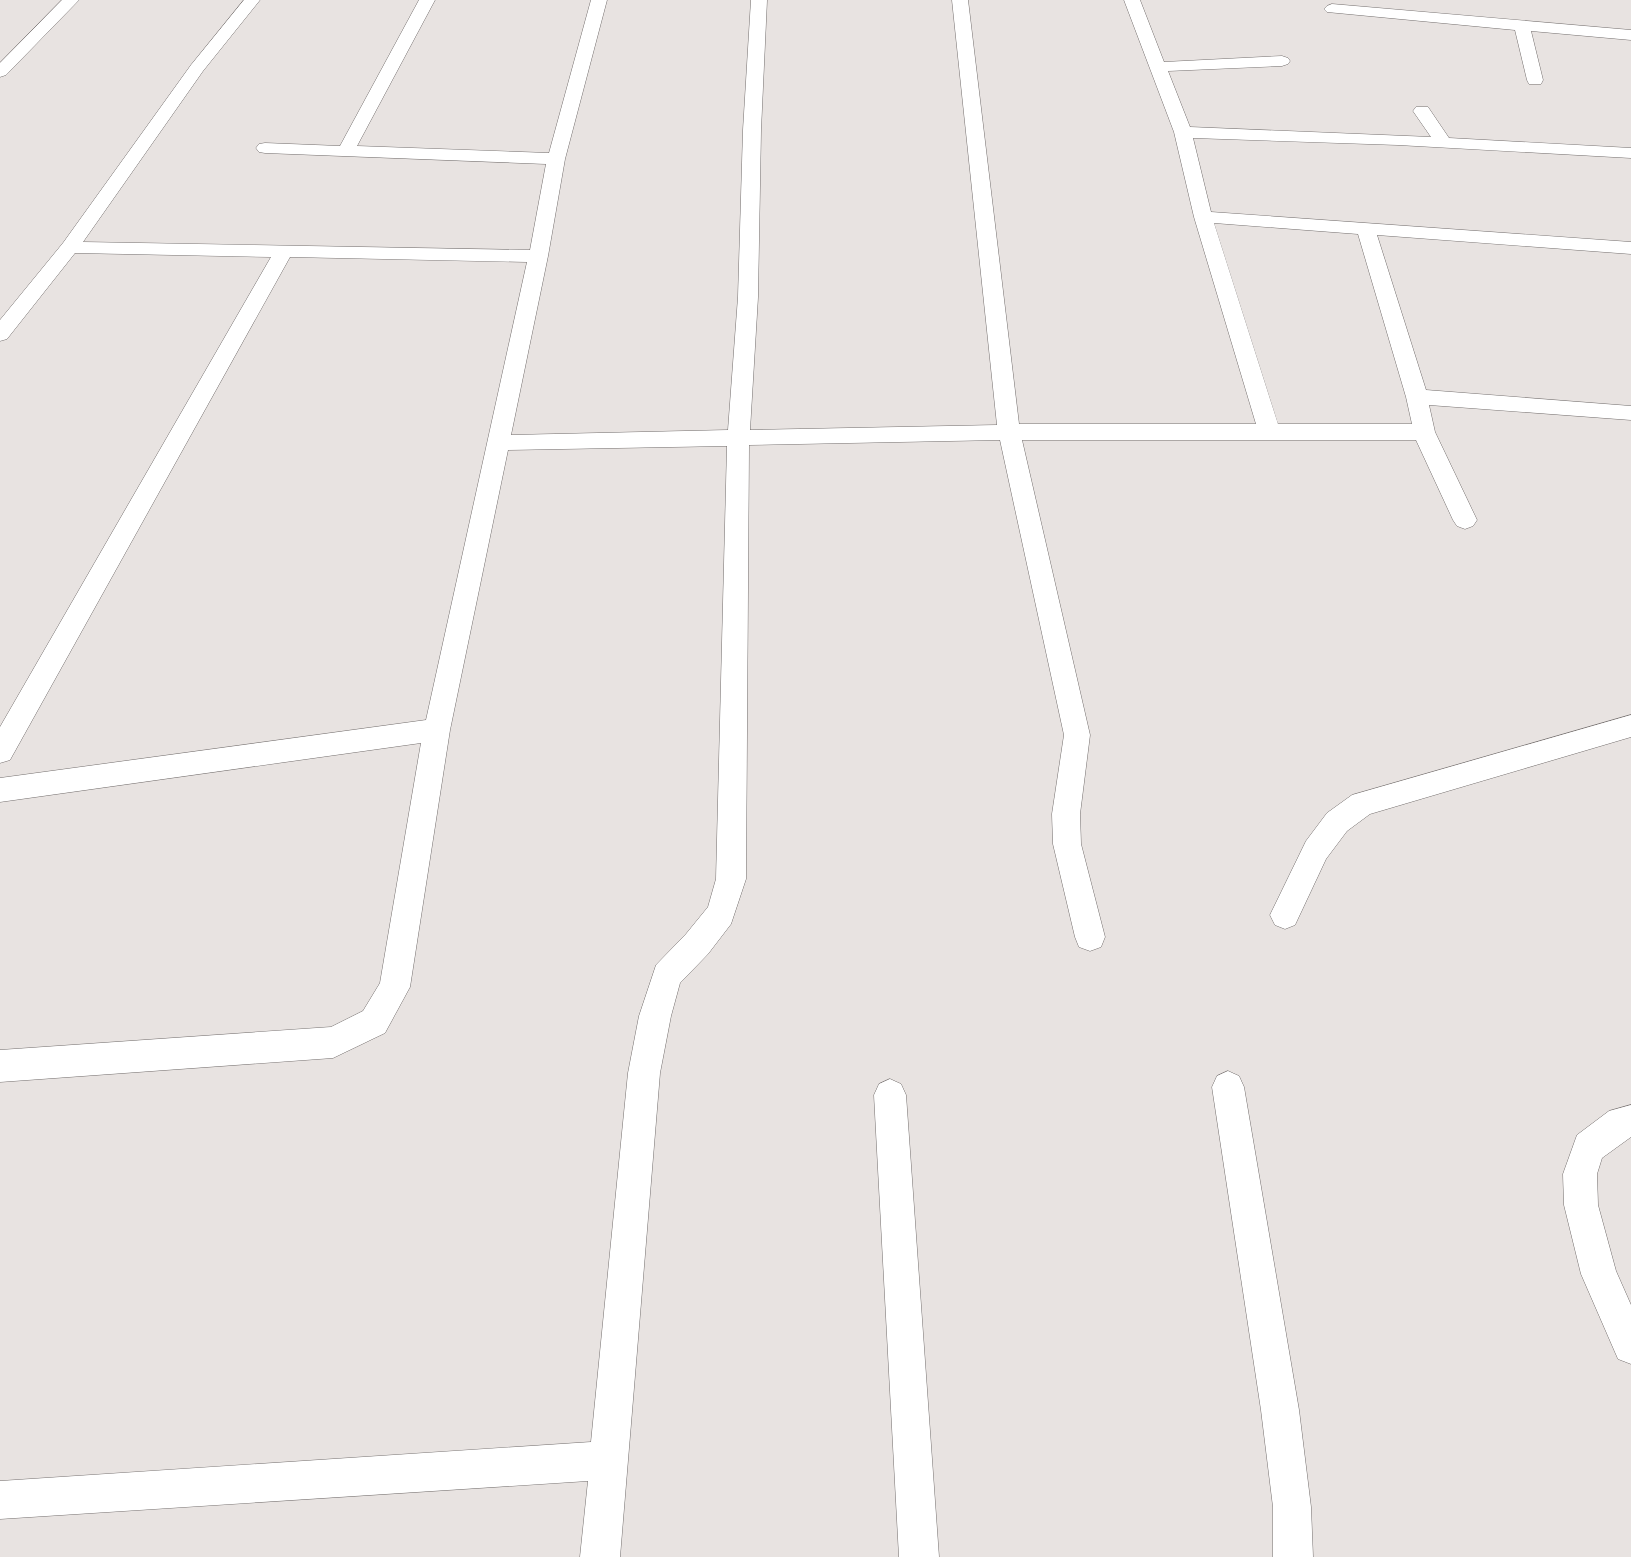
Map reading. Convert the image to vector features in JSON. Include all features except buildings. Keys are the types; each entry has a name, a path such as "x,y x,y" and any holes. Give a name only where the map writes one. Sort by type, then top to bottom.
{"street":[{"path":"0,72 71,0"},
{"path":"0,334 70,247 197,68 252,0"},
{"path":"346,151 427,0"},
{"path":"0,1066 332,1042 374,1022 395,987 437,730 538,256 556,159 599,0"},
{"path":"600,1557 644,1073 655,1016 668,975 697,944 721,914 731,879 738,438 748,297 752,130 759,0"},
{"path":"960,0 1009,432 1078,735 1066,814 1067,844 1090,937"},
{"path":"1132,0 1183,132 1202,218 1270,433"},
{"path":"1332,9 1631,35"},
{"path":"1522,25 1535,80"},
{"path":"1158,67 1282,61"},
{"path":"1422,111 1444,143"},
{"path":"1183,132 1631,153"},
{"path":"265,148 556,159"},
{"path":"1202,218 1631,248"},
{"path":"1366,229 1417,397 1424,432 1464,520"},
{"path":"70,247 538,256"},
{"path":"0,752 284,250"},
{"path":"1417,397 1631,413"},
{"path":"498,443 1009,432 1424,432"},
{"path":"1285,915 1316,850 1337,822 1362,804 1631,726"},
{"path":"0,790 437,730"},
{"path":"1228,1087 1280,1410 1292,1507 1293,1557"},
{"path":"890,1095 919,1557"},
{"path":"1631,1121 1621,1123 1588,1147 1580,1174 1581,1205 1599,1274 1631,1346"},
{"path":"0,1500 609,1460"}]}
